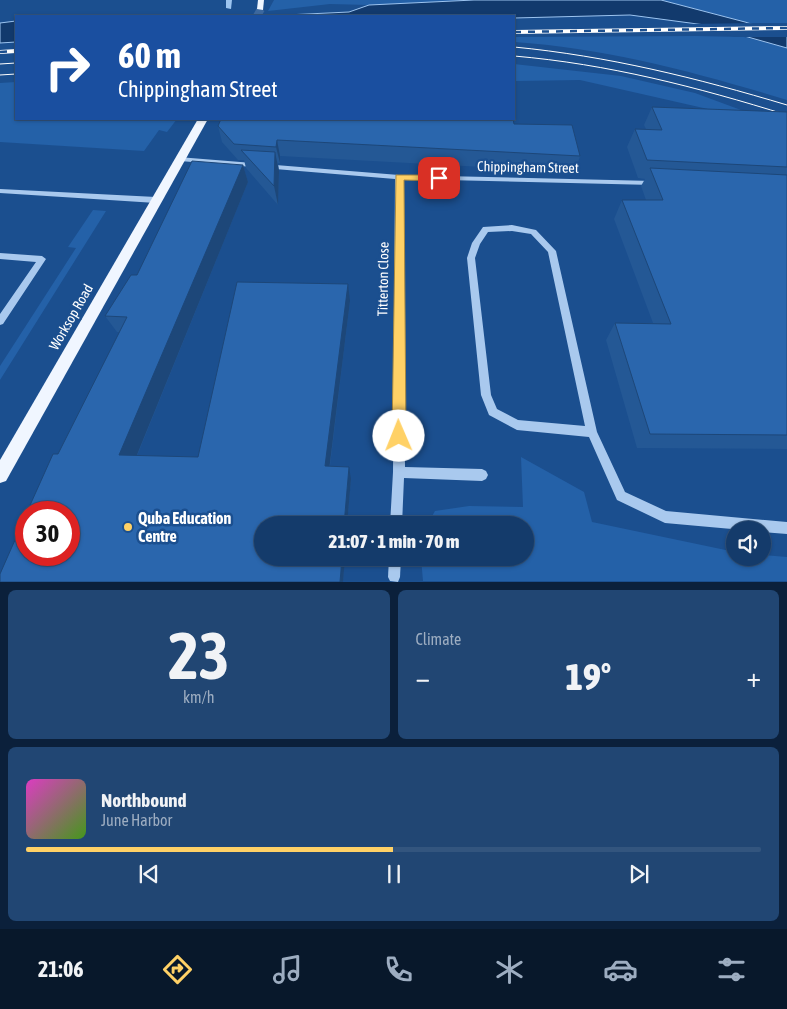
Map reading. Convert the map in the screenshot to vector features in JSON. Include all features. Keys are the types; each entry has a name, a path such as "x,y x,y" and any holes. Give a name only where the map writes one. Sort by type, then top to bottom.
{"main road":[{"path":"261,0 261,9"},
{"name":"Worksop Road","path":"0,475 202,120"}],"street":[{"name":"Chippingham Street","path":"180,159 400,177 657,183"},
{"name":"Titterton Close","path":"397,516 399,472 400,177"},
{"path":"0,191 156,200"},
{"path":"512,228 533,232 552,251 592,432 517,425 492,412 486,395 471,258 476,243 486,229 512,228"},
{"path":"0,256 42,259 0,321"},
{"path":"399,472 482,475"},
{"path":"394,576 395,566"}],"lane":[{"path":"592,432 621,496 666,517 787,528"}],"shaded area":[{"path":"274,0 474,0 369,5 330,4 268,11"},
{"path":"474,0 661,0 787,35 787,48 705,25 630,15 515,18 515,15 286,15 349,12 369,5"},
{"path":"661,0 787,0 787,23 750,23"},
{"path":"15,21 15,42 0,43 0,23"},
{"path":"515,37 744,37 787,48 787,100 720,80 652,63 583,50 515,42"},
{"path":"515,64 621,76 695,93 787,127 580,80 515,81"},
{"path":"15,82 15,120 176,120 167,132 159,130 144,151 0,142 0,83"},
{"path":"93,210 106,211 0,380 0,366 76,248 68,247"},
{"path":"521,457 584,492 592,522 726,550 726,566 771,566 771,556 787,557 787,581 423,581 422,566 534,566 534,516 432,516 435,511 469,506 523,507"}],"pier":[{"path":"758,23 787,33 787,37 735,37 684,24"}],"building":[{"path":"652,107 787,112 787,167 647,160 635,129 662,130"},
{"path":"221,120 513,120 514,124 572,125 580,156 277,140 276,147 234,144 218,126"},
{"path":"241,150 275,152 274,186"},
{"path":"192,161 243,165 119,455 198,457 237,282 348,284 325,466 349,467 345,516 254,516 254,566 341,566 340,582 0,582 0,574 15,540 15,566 80,566 80,501 32,501 53,454 58,454 127,317 105,316 131,275 137,275"},
{"path":"650,168 787,175 787,435 650,434 615,323 671,324 622,200 663,200"}],"waterway":[{"path":"229,0 229,8"}],"tunnel":[{"path":"258,15 261,9"}],"tram line":[{"path":"515,47 584,56 652,69 787,105"},
{"path":"515,56 584,65 652,78 720,95 787,115"},
{"path":"0,64 15,63"},
{"path":"0,75 15,74"}],"railway":[{"path":"515,32 787,28"},
{"path":"0,52 15,51"}],"place":[{"name":"Quba Education Centre","path":"128,527"}],"route":[{"path":"399,436 400,177 439,178"}]}
